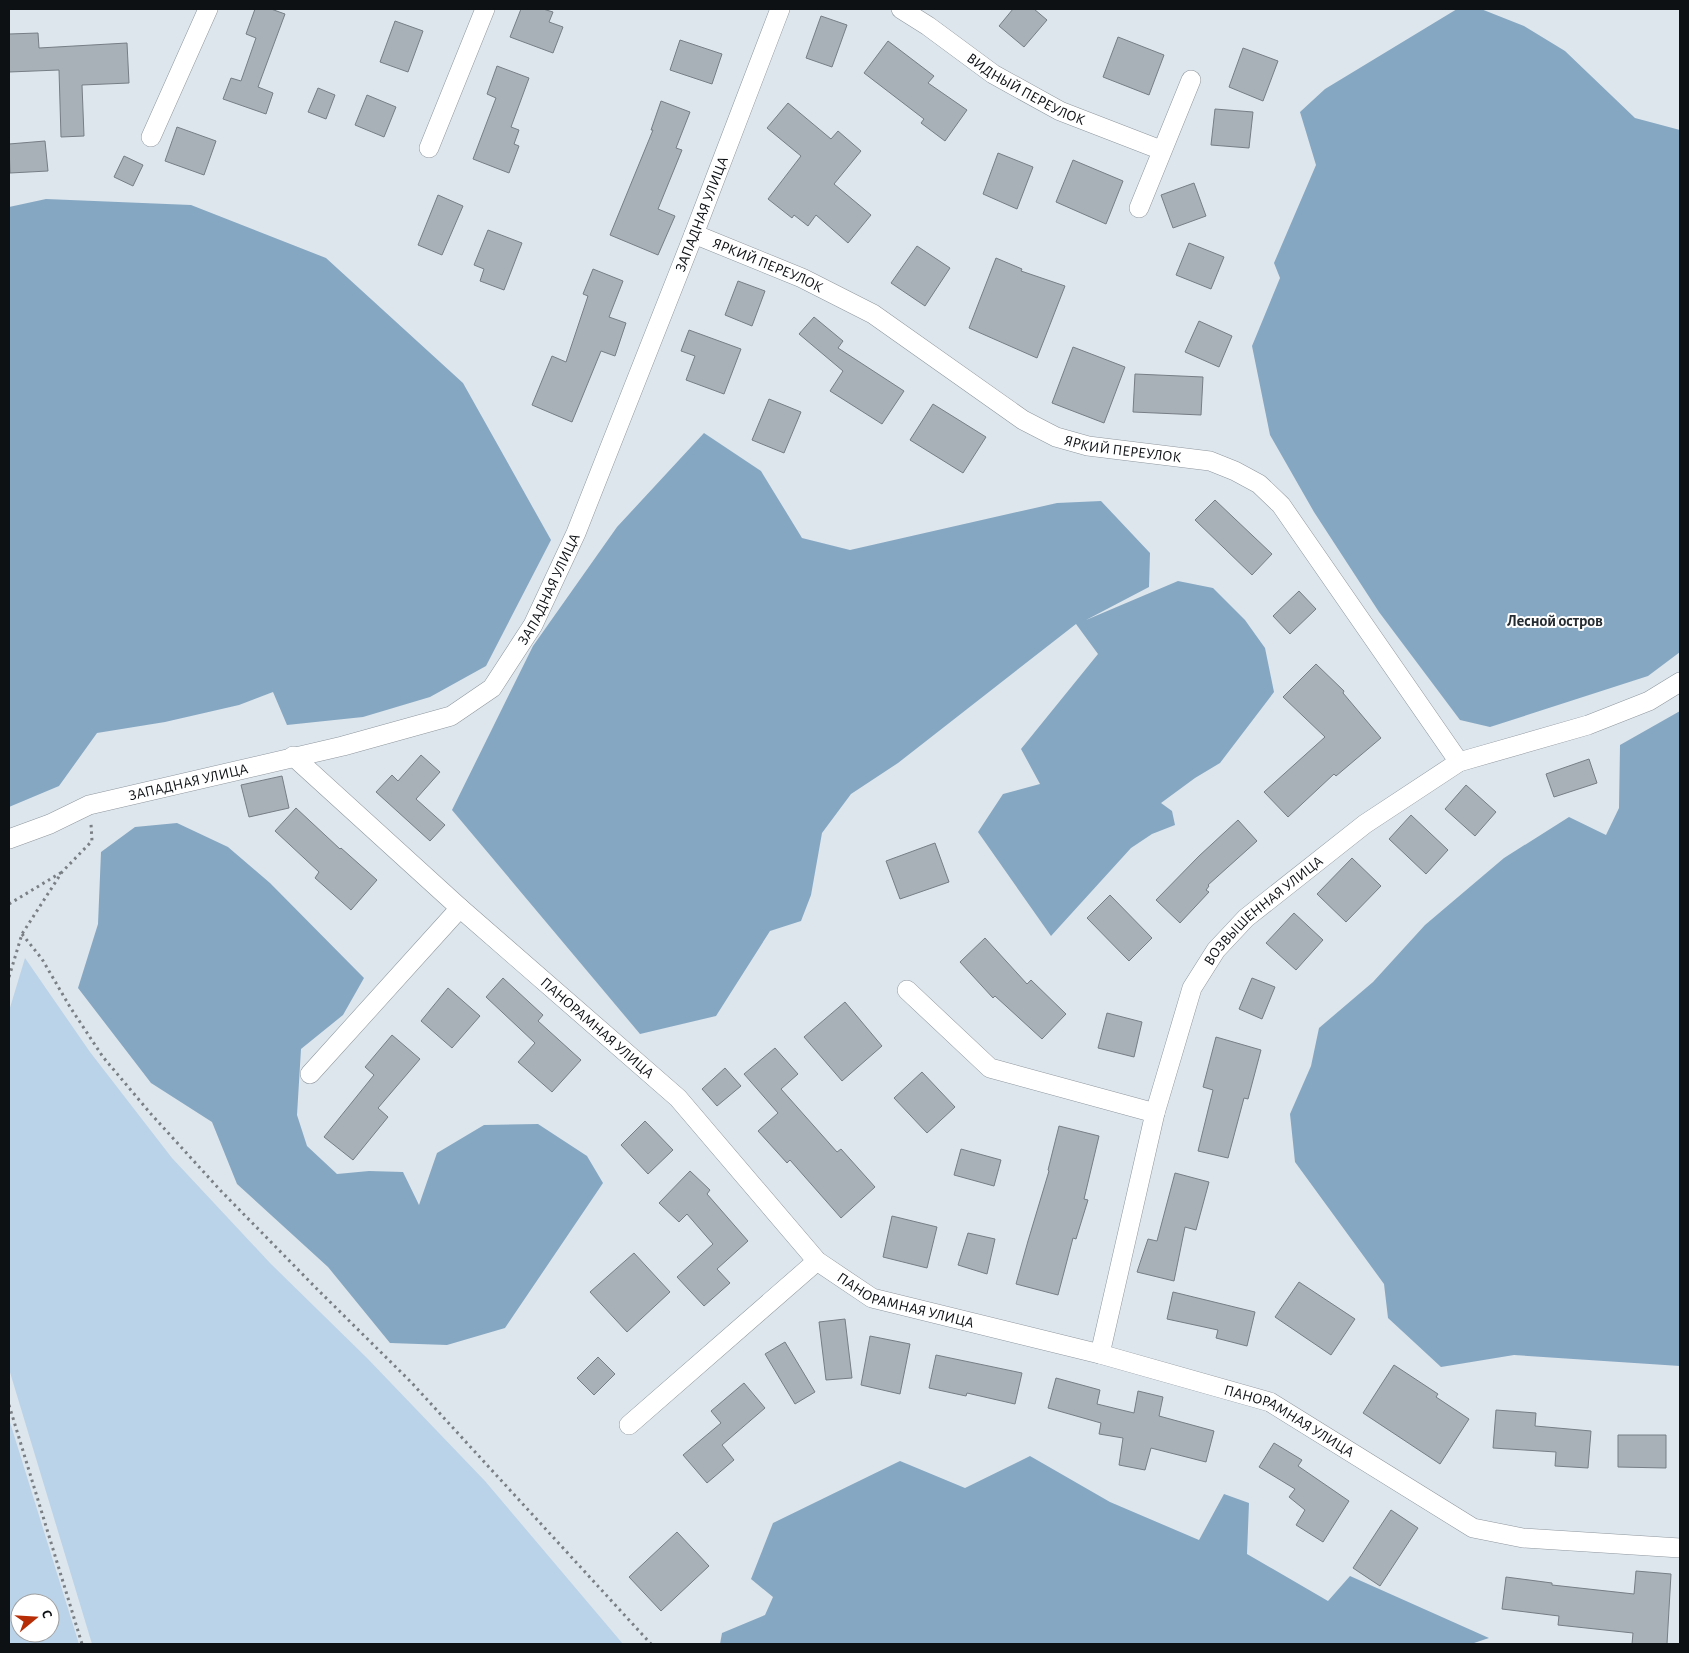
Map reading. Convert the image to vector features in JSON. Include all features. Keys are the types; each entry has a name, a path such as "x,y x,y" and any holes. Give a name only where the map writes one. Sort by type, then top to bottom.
{"street":[{"path":"151,137 208,9"},
{"path":"429,148 484,9"},
{"name":"ЗАПАДНАЯ УЛИЦА","path":"9,839 50,824 90,805 293,756 343,746 451,716 492,688 533,625 576,533 780,9"},
{"name":"ВИДНЫЙ ПЕРЕУЛОК","path":"901,9 928,26 993,74 1060,111 1161,150"},
{"path":"1138,208 1191,80"},
{"name":"ЯРКИЙ ПЕРЕУЛОК","path":"694,234 802,278 873,314 1023,420 1056,437 1088,446 1210,461 1235,470 1258,484 1281,505 1459,762"},
{"name":"ВОЗВЫШЕННАЯ УЛИЦА","path":"1100,1354 1155,1113 1192,988 1216,950 1246,918 1365,824 1459,762 1588,725 1649,701 1680,682"},
{"name":"ПАНОРАМНАЯ УЛИЦА","path":"293,756 460,908 678,1098 817,1261 872,1298 1100,1354 1270,1402 1473,1528 1523,1538 1680,1548"},
{"path":"310,1074 460,908"},
{"path":"907,990 990,1068 1155,1113"},
{"path":"629,1425 817,1261"}],"path":[{"path":"9,977 22,934 62,872 92,841 90,805"},
{"path":"9,904 62,872"},
{"path":"22,934 42,959 70,1008 103,1057 151,1114 228,1198 316,1289 411,1382 651,1644"},
{"path":"9,1405 82,1644"}],"shaded area":[{"path":"1457,9 1481,9 1524,26 1565,51 1635,118 1680,130 1680,652 1648,676 1490,727 1460,720 1379,612 1314,512 1270,435 1252,346 1280,278 1274,263 1316,165 1300,112 1325,89"},
{"path":"46,199 191,205 326,258 463,383 551,540 486,666 430,697 363,717 287,725 273,692 239,705 165,722 97,733 59,786 9,807 9,207"},
{"path":"704,433 761,471 802,538 850,550 1057,503 1101,501 1150,553 1149,587 1086,620 1178,581 1213,588 1245,620 1265,648 1274,692 1220,763 1195,778 1161,803 1172,811 1175,825 1152,834 1131,848 1051,936 978,832 1003,794 1040,784 1021,749 1098,654 1076,624 898,763 851,794 822,833 811,895 801,921 770,931 716,1016 640,1034 452,810 533,646 617,527"},
{"path":"1680,711 1680,1366 1514,1355 1441,1367 1388,1318 1384,1284 1295,1162 1290,1114 1311,1066 1319,1028 1373,982 1425,925 1504,858 1569,817 1606,835 1619,808 1620,745"},
{"path":"177,823 228,847 270,883 364,978 343,1015 301,1049 297,1115 307,1146 337,1174 369,1171 403,1172 419,1205 437,1153 484,1125 538,1124 587,1156 603,1183 505,1328 447,1345 390,1343 328,1267 237,1184 212,1122 151,1083 78,988 98,924 101,852 135,827"},
{"path":"25,958 90,1052 172,1158 270,1263 367,1358 485,1481 623,1644 92,1644 9,1369 9,1011"},
{"path":"9,1419 79,1644 9,1644"},
{"path":"1030,1456 1110,1502 1199,1540 1224,1494 1249,1503 1247,1554 1328,1601 1350,1576 1489,1638 1471,1644 720,1644 722,1633 765,1615 773,1597 751,1579 773,1523 900,1461 965,1488"}],"building":[{"path":"255,9 271,9 285,14 258,87 273,93 266,114 223,99 231,78 241,81 256,38 246,34"},
{"path":"521,9 543,9 553,12 549,22 563,27 553,53 510,37"},
{"path":"1013,9 1034,9 1047,20 1024,47 999,26"},
{"path":"821,16 847,25 832,67 806,58"},
{"path":"395,21 423,31 408,72 380,62"},
{"path":"38,33 39,48 127,43 129,83 82,85 84,136 61,137 59,70 9,72 9,34"},
{"path":"1118,37 1164,55 1149,95 1103,77"},
{"path":"680,40 722,54 712,84 670,70"},
{"path":"888,41 934,76 928,83 967,110 945,141 921,123 924,119 864,73"},
{"path":"1243,48 1278,61 1263,101 1229,87"},
{"path":"497,66 529,78 511,127 519,130 514,144 519,146 509,173 473,159 496,98 487,94"},
{"path":"318,88 335,95 326,119 308,112"},
{"path":"367,95 396,107 384,137 355,125"},
{"path":"661,101 690,112 676,148 682,150 658,209 675,216 658,255 610,235 653,130 651,130"},
{"path":"788,103 831,139 838,131 861,151 834,184 871,215 848,243 816,215 808,226 794,215 792,218 768,199 801,156 767,128"},
{"path":"1215,109 1253,112 1249,148 1211,145"},
{"path":"177,127 216,141 204,175 165,161"},
{"path":"45,141 48,171 10,173 9,144"},
{"path":"998,153 1033,167 1017,209 983,194"},
{"path":"124,156 143,165 133,186 114,177"},
{"path":"1073,160 1123,181 1106,224 1056,202"},
{"path":"1194,183 1206,216 1173,228 1161,195"},
{"path":"438,195 463,206 442,255 418,245"},
{"path":"488,230 522,243 504,290 480,281 484,269 474,265"},
{"path":"1189,243 1224,257 1211,289 1176,275"},
{"path":"917,246 950,268 925,306 891,283"},
{"path":"996,258 1022,269 1021,271 1065,286 1037,358 969,328"},
{"path":"593,269 623,281 609,317 626,323 615,356 601,351 572,422 532,405 552,356 566,362 588,296 583,294"},
{"path":"738,281 765,291 752,326 725,315"},
{"path":"814,317 843,341 838,348 904,391 882,424 830,391 843,371 799,334"},
{"path":"1199,321 1232,336 1219,367 1185,352"},
{"path":"689,330 741,349 724,394 686,380 695,356 681,351"},
{"path":"1073,347 1125,367 1104,423 1052,403"},
{"path":"1135,374 1203,377 1201,415 1133,412"},
{"path":"769,399 801,412 784,453 752,440"},
{"path":"933,404 986,437 963,473 910,440"},
{"path":"1215,500 1272,554 1252,575 1195,520"},
{"path":"1299,591 1316,609 1290,634 1273,616"},
{"path":"1316,664 1344,691 1343,693 1381,738 1336,776 1334,774 1288,817 1264,792 1325,737 1283,697"},
{"path":"421,755 440,772 416,799 445,825 430,841 376,792 392,775 398,781"},
{"path":"1589,759 1597,783 1554,797 1546,774"},
{"path":"282,776 289,808 249,817 241,785"},
{"path":"1466,785 1496,812 1475,836 1445,809"},
{"path":"296,808 377,880 351,910 315,878 319,872 275,831"},
{"path":"1411,815 1448,850 1426,874 1389,839"},
{"path":"1238,820 1257,841 1208,885 1206,890 1209,892 1180,923 1156,900"},
{"path":"935,843 949,882 900,899 886,861"},
{"path":"1352,858 1381,886 1346,922 1317,894"},
{"path":"1110,895 1152,938 1129,961 1087,918"},
{"path":"1294,913 1323,940 1296,970 1266,943"},
{"path":"985,938 1027,984 1031,980 1066,1014 1042,1039 995,996 993,998 960,962"},
{"path":"503,978 543,1015 538,1021 581,1060 552,1092 518,1062 535,1043 486,997"},
{"path":"1252,978 1275,987 1262,1019 1239,1009"},
{"path":"448,988 480,1016 452,1048 421,1021"},
{"path":"845,1002 882,1046 842,1081 804,1037"},
{"path":"1107,1013 1142,1022 1134,1057 1098,1048"},
{"path":"392,1035 420,1059 378,1108 388,1117 353,1160 324,1137 374,1075 365,1067"},
{"path":"1216,1037 1261,1050 1248,1099 1244,1098 1228,1158 1198,1151 1213,1090 1203,1087"},
{"path":"775,1048 798,1074 781,1089 837,1152 841,1149 875,1187 841,1218 790,1160 787,1163 758,1131 778,1113 744,1074"},
{"path":"725,1068 741,1086 717,1106 702,1089"},
{"path":"922,1072 955,1107 927,1133 894,1098"},
{"path":"645,1121 673,1150 648,1174 621,1145"},
{"path":"1059,1126 1099,1136 1084,1199 1088,1200 1076,1239 1073,1238 1058,1295 1016,1284 1049,1171"},
{"path":"961,1149 1001,1160 994,1186 954,1175"},
{"path":"690,1171 710,1190 707,1194 748,1241 717,1269 730,1283 704,1306 677,1277 713,1244 687,1214 679,1222 659,1203"},
{"path":"1175,1173 1209,1182 1196,1230 1185,1227 1174,1281 1137,1272 1148,1239 1157,1241"},
{"path":"892,1216 937,1227 927,1268 883,1257"},
{"path":"968,1233 995,1239 987,1274 958,1265"},
{"path":"634,1253 670,1292 627,1332 590,1292"},
{"path":"1299,1282 1355,1319 1331,1355 1275,1317"},
{"path":"1173,1292 1255,1312 1247,1346 1216,1338 1218,1330 1167,1319"},
{"path":"845,1319 852,1378 826,1380 819,1322"},
{"path":"870,1336 910,1344 900,1394 861,1385"},
{"path":"785,1342 815,1392 795,1404 765,1354"},
{"path":"936,1355 1022,1373 1015,1404 967,1393 966,1396 929,1388"},
{"path":"598,1357 615,1374 594,1395 577,1378"},
{"path":"1394,1365 1438,1394 1436,1397 1469,1419 1440,1464 1363,1413"},
{"path":"1056,1378 1100,1390 1097,1404 1134,1413 1138,1391 1163,1397 1159,1416 1214,1431 1206,1462 1151,1448 1145,1470 1119,1465 1123,1438 1099,1434 1101,1423 1048,1408"},
{"path":"744,1383 765,1408 722,1445 734,1460 707,1483 683,1455 721,1423 711,1411"},
{"path":"1496,1410 1536,1413 1535,1426 1591,1431 1588,1468 1555,1466 1556,1452 1493,1448"},
{"path":"1618,1435 1666,1435 1666,1468 1618,1467"},
{"path":"1274,1443 1302,1460 1298,1466 1349,1501 1323,1542 1296,1525 1305,1510 1289,1497 1295,1489 1259,1467"},
{"path":"1391,1510 1418,1528 1380,1586 1353,1568"},
{"path":"677,1532 709,1566 661,1611 629,1577"},
{"path":"1636,1571 1671,1574 1667,1644 1632,1644 1633,1633 1558,1625 1559,1616 1502,1609 1506,1577 1552,1583 1552,1585 1634,1594"}],"district":[{"name":"Лесной остров","path":"1555,620"}]}
